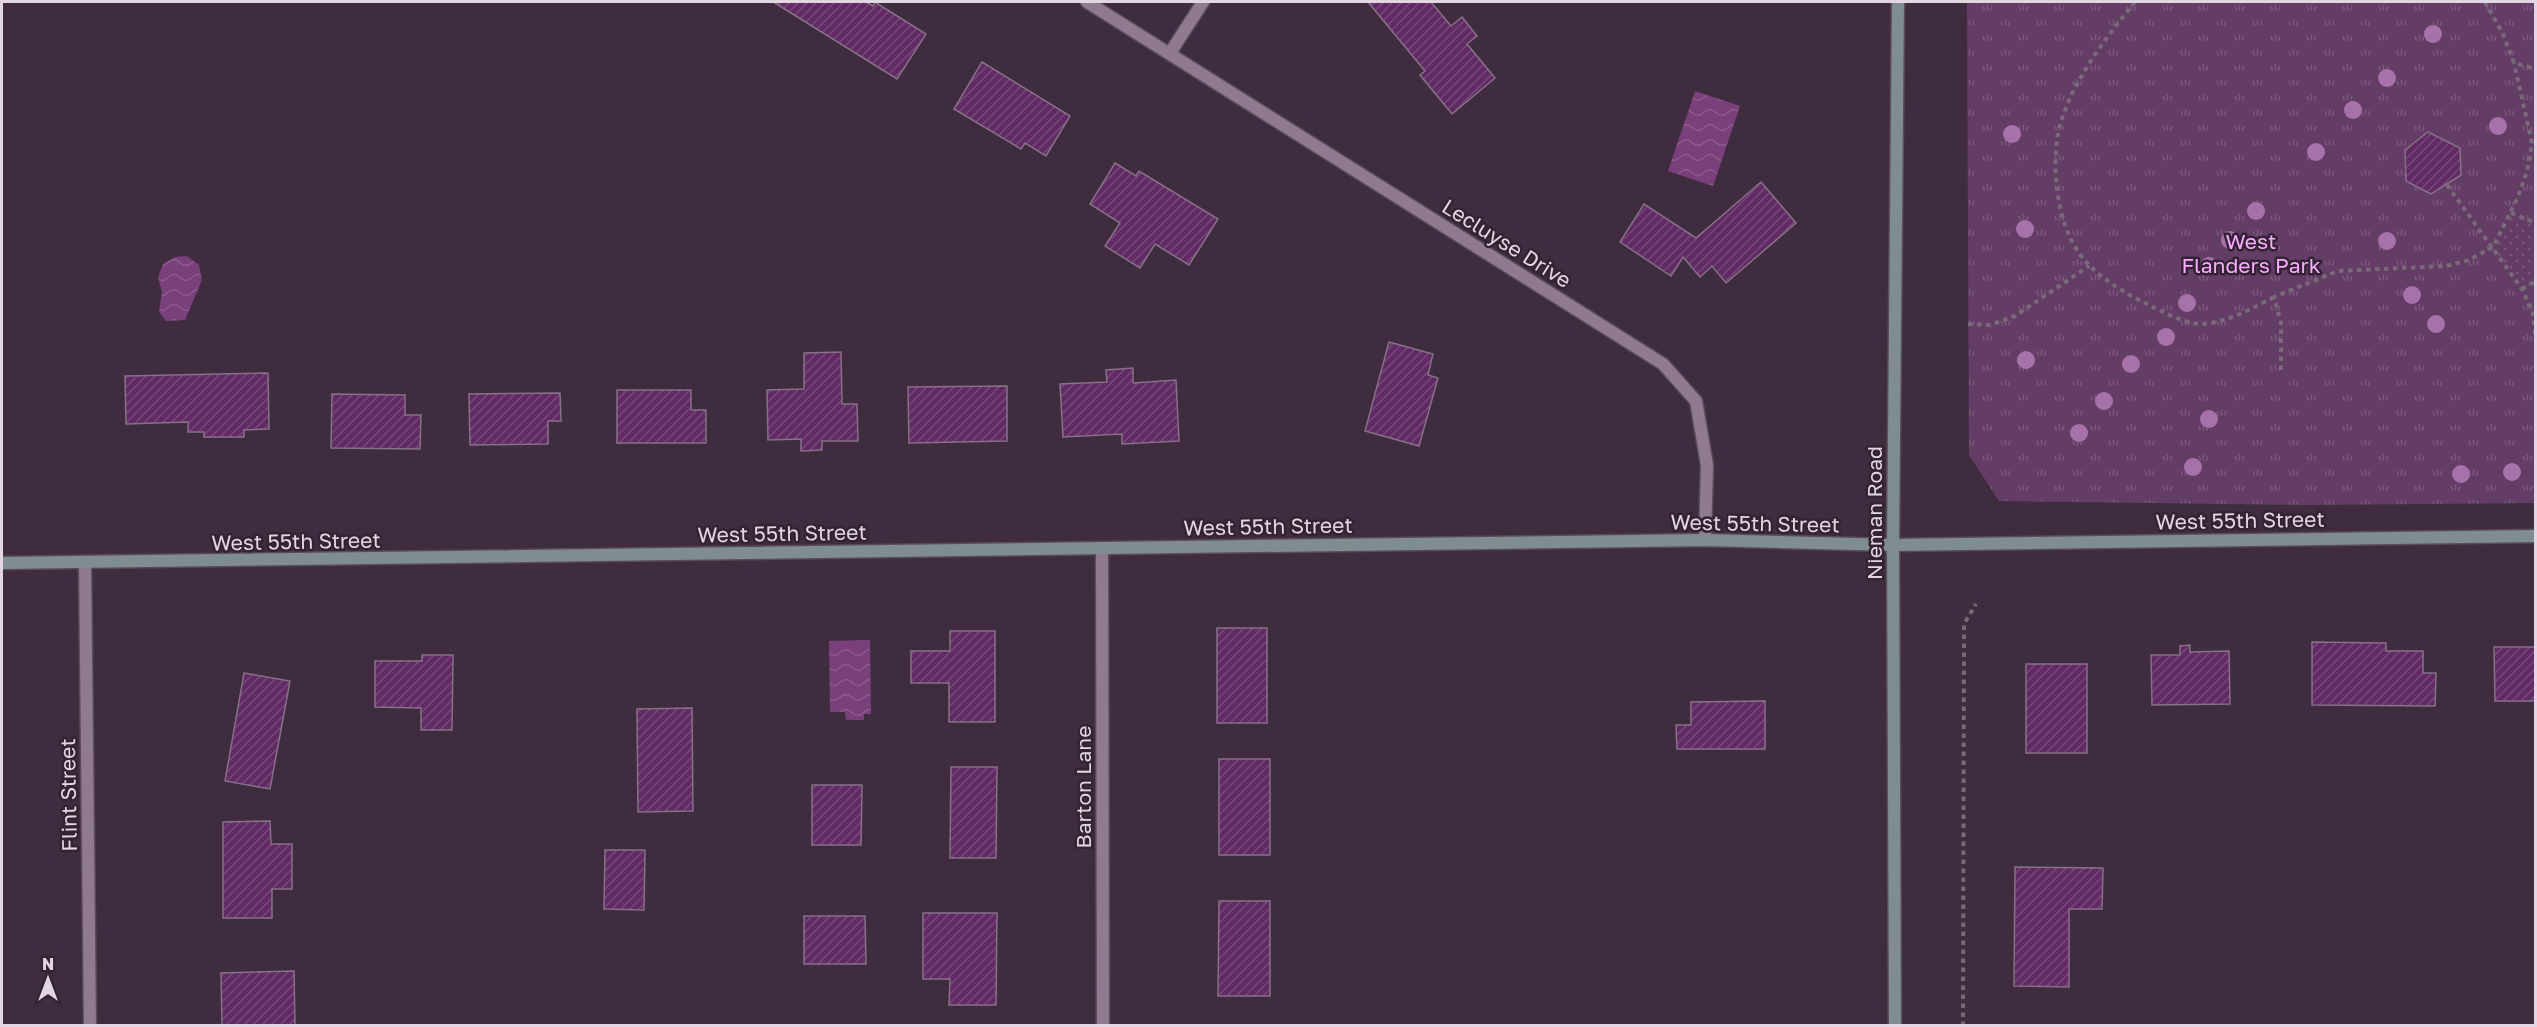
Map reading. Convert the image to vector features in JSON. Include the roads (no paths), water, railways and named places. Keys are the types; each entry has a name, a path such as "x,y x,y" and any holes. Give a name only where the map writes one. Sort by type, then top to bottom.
{"street":[{"name":"Lecluyse Drive","path":"1088,2 1663,364 1696,402 1707,465 1705,540"},
{"path":"1170,54 1203,2"},
{"name":"Nieman Road","path":"1895,1026 1893,545 1898,2"},
{"name":"West 55th Street","path":"2,563 1705,540 1893,545 2535,536"},
{"name":"Barton Lane","path":"1102,548 1103,1026"},
{"name":"Flint Street","path":"85,563 90,1026"}],"water":[{"path":"1695,91 1740,106 1713,186 1668,171"},
{"path":"187,256 199,265 202,280 185,320 166,321 159,312 162,292 158,277 163,264 175,257"},
{"path":"870,640 871,714 864,714 864,720 846,720 845,712 830,712 829,641"}],"park label":[{"name":"West Flanders Park","path":"2251,253"}]}
